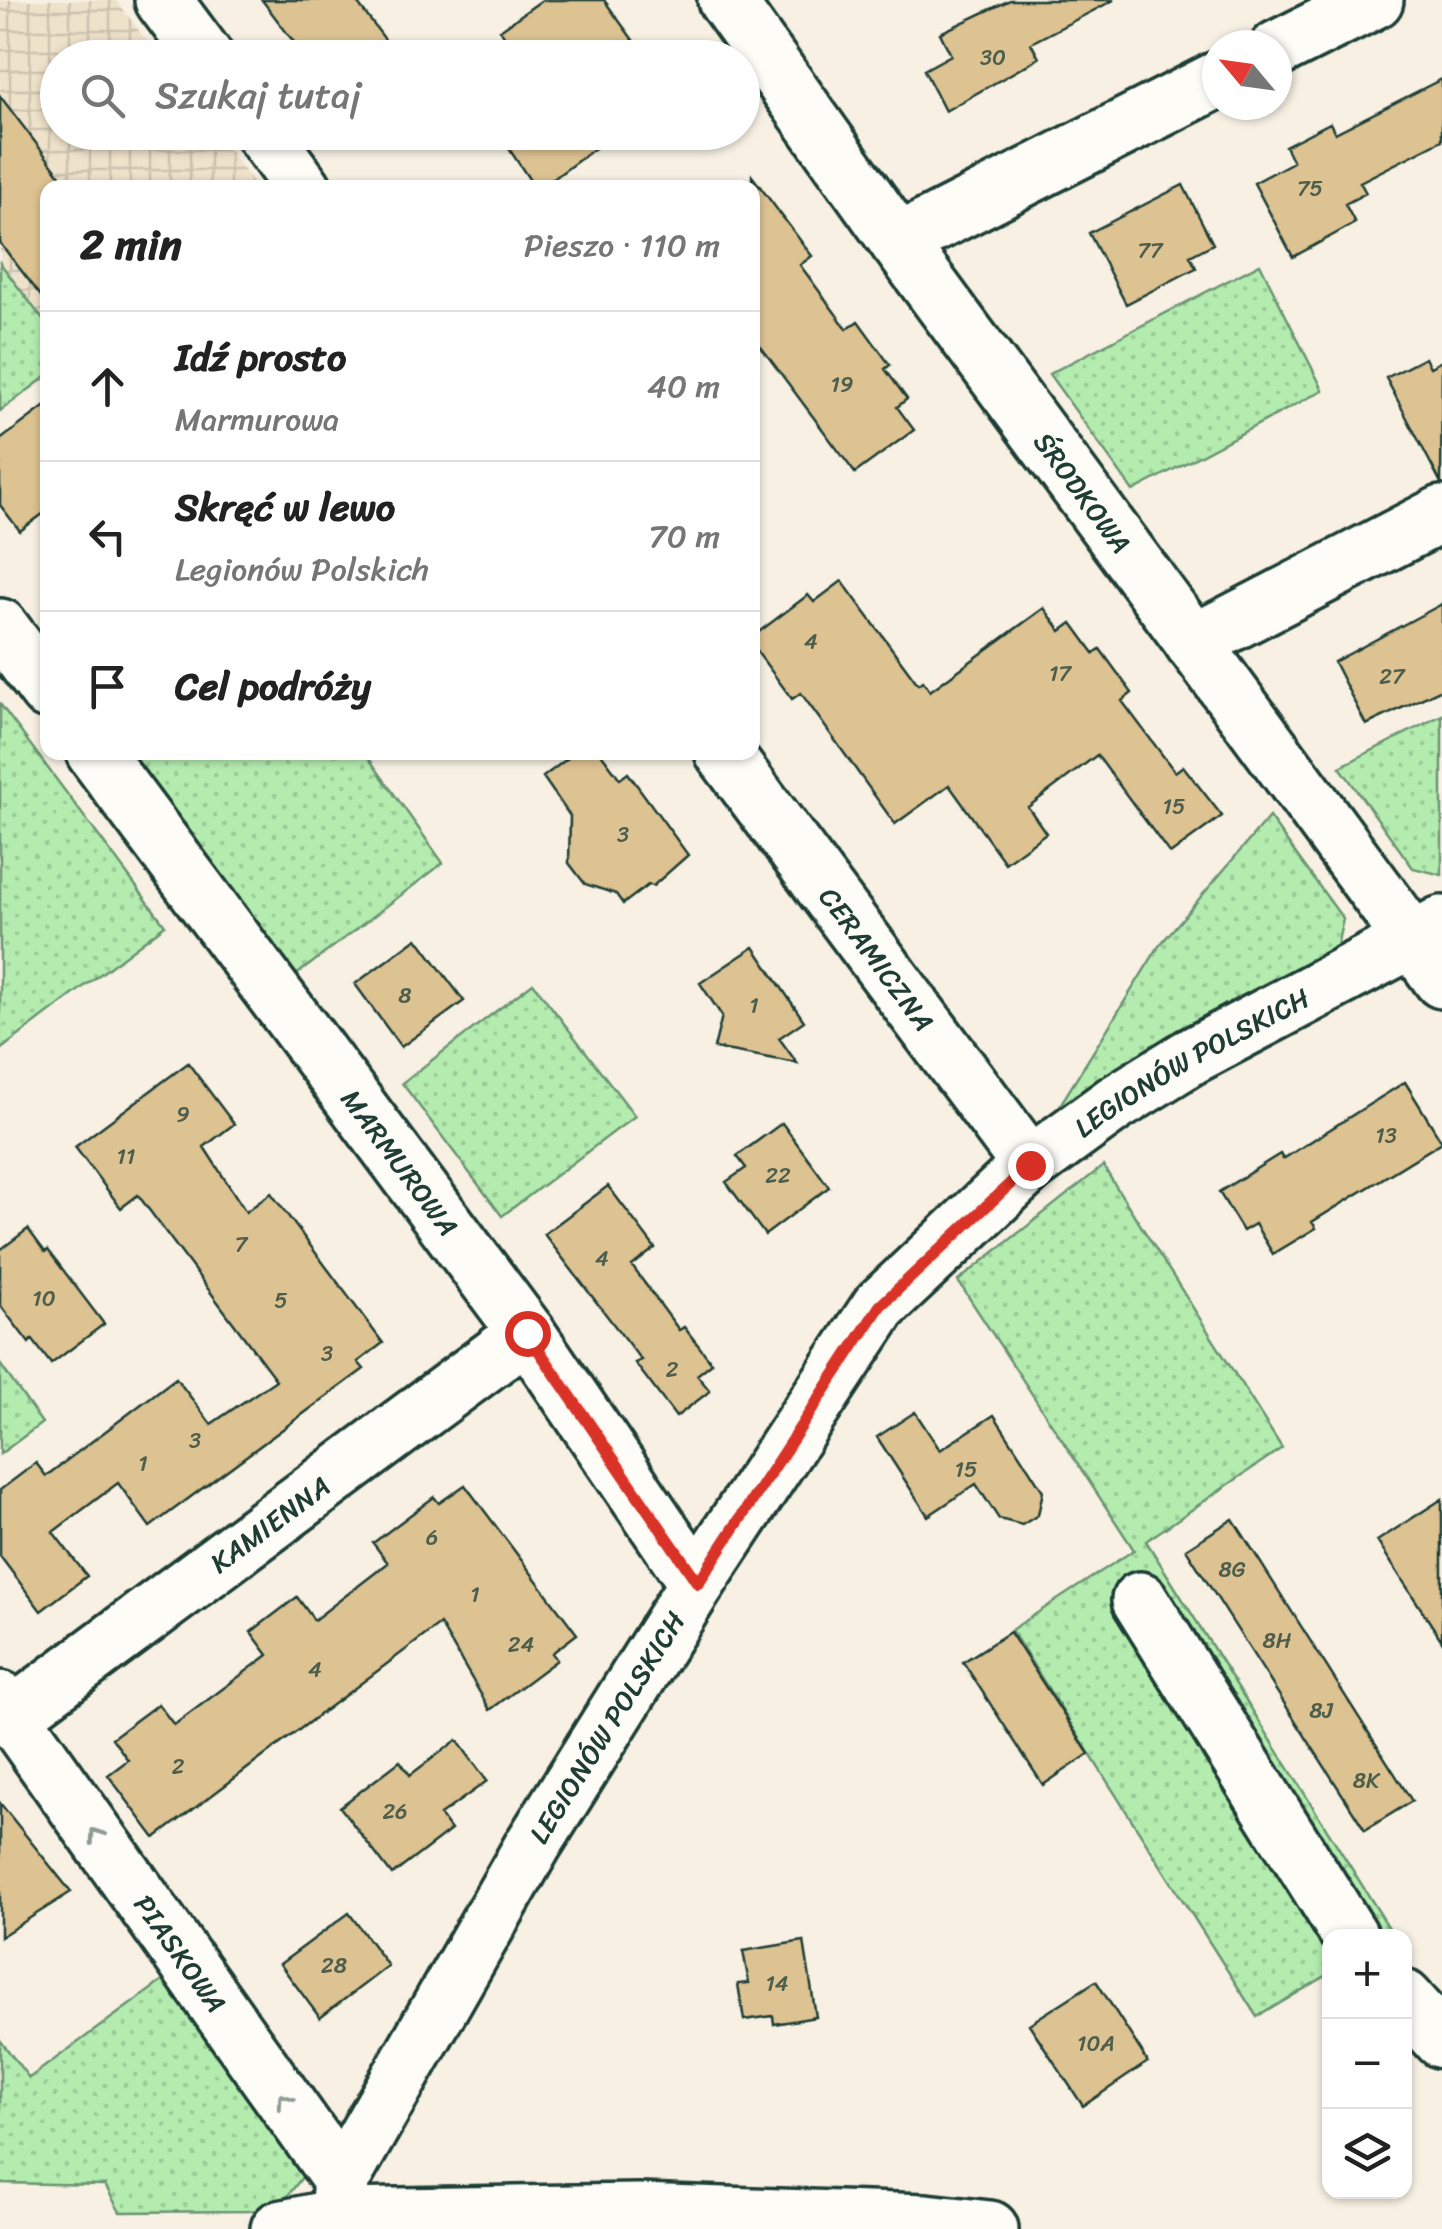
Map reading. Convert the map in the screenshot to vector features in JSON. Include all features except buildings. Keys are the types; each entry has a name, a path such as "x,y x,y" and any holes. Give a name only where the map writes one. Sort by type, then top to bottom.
{"street":[{"path":"163,0 193,40"},
{"name":"ŚRODKOWA","path":"726,0 754,40"},
{"path":"1292,42 1374,0"},
{"name":"ŚRODKOWA","path":"760,48 898,242 1004,422 1081,526 1194,643 1432,948"},
{"path":"898,242 1202,88"},
{"path":"275,150 297,180"},
{"path":"1194,643 1442,514"},
{"path":"0,627 40,680"},
{"name":"MARMUROWA","path":"100,760 527,1333 698,1583"},
{"name":"CERAMICZNA","path":"729,760 1030,1165"},
{"name":"LEGIONÓW POLSKICH","path":"339,2198 534,1845 698,1583 880,1306 1030,1165 1114,1104 1190,1057 1432,948"},
{"name":"KAMIENNA","path":"6,1707 527,1333"},
{"path":"1140,1600 1346,1929"},
{"name":"PIASKOWA","path":"6,1707 339,2198"},
{"path":"1412,2007 1442,2040"},
{"path":"279,2229 339,2198 642,2196 990,2229"}],"shaded area":[{"path":"0,0 116,0 146,40 40,40 40,150 229,150 252,180 40,180 40,316 0,263"}],"green space":[{"path":"0,263 40,316 40,381 0,411"},
{"path":"1260,264 1323,390 1133,491 1049,374"},
{"path":"0,704 165,925 0,1050"},
{"path":"1442,715 1442,875 1413,868 1340,767"},
{"path":"127,760 370,760 443,863 291,979"},
{"path":"1269,817 1343,919 1334,959 1062,1115 1057,1110 1159,946"},
{"path":"533,983 635,1116 502,1216 402,1083"},
{"path":"1103,1166 1282,1448 1146,1541 1390,1929 1322,1929 1322,1978 1257,2017 1011,1630 1134,1550 958,1281"},
{"path":"0,1364 42,1423 0,1454"},
{"path":"172,1974 310,2167 279,2207 249,2211 120,2212 105,2185 0,2183 0,2040 29,2078"}],"route":[{"path":"527,1333 698,1583 880,1306 1030,1165"}]}
